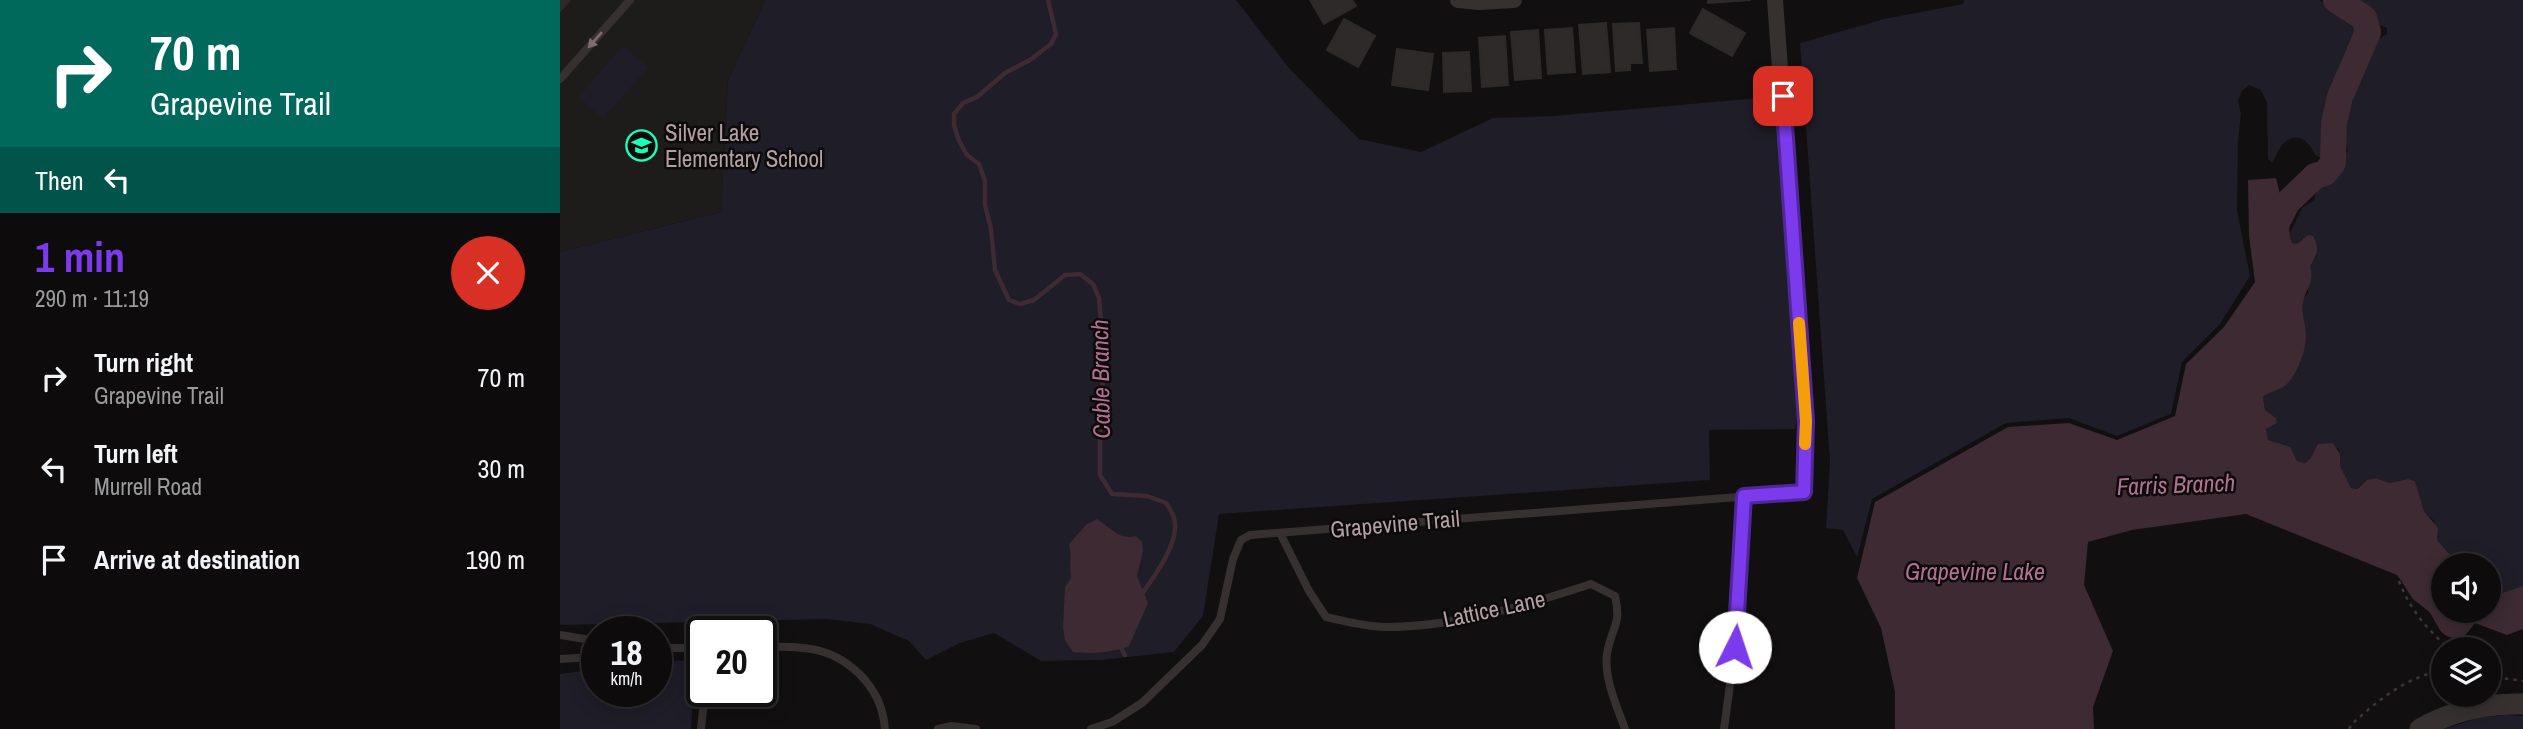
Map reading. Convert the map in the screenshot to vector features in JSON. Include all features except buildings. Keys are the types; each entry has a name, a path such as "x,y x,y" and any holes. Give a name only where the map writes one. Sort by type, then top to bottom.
{"street":[{"path":"1458,0 1514,0"},
{"path":"1776,0 1806,421 1804,492"},
{"path":"2420,729 2458,712 2523,704"}],"lane":[{"path":"560,79 630,0"},
{"name":"Grapevine Trail","path":"1091,729 1112,722 1142,703 1202,645 1220,619 1233,559 1241,541 1250,535 1804,492"},
{"path":"1724,729 1735,647 1744,496"},
{"name":"Lattice Lane","path":"1280,534 1309,591 1326,617 1350,622 1384,627 1469,619 1538,602 1591,583 1615,596 1620,615 1607,655 1608,681 1625,729"},
{"path":"560,635 581,638"},
{"path":"777,647 806,648 830,653 851,665 874,691 884,710 885,729"},
{"path":"560,659 581,658"},
{"path":"701,729 703,707"},
{"path":"938,729 952,726 976,729"}],"path":[{"path":"2399,581 2405,596 2434,637"},
{"path":"2349,729 2381,699 2419,677 2431,674"},
{"path":"2501,679 2523,681"}],"shaded area":[{"name":"Silver Lake Elementary School","path":"560,0 765,0 728,80 721,212 560,252"},
{"path":"765,0 1236,0 1289,68 1359,139 1421,152 1493,118 1553,116 1783,96 1798,412 1795,429 1709,430 1710,480 1219,514 1203,616 1174,652 1101,660 1041,661 994,633 960,643 926,660 909,641 870,624 826,619 777,620 777,616 686,616 686,622 672,622 672,616 581,616 581,625 560,625 560,252 721,212 728,80"},
{"path":"1964,0 2319,0 2345,15 2356,25 2356,34 2345,54 2331,93 2326,116 2324,159 2315,155 2303,139 2294,138 2282,145 2272,163 2268,159 2267,102 2261,90 2249,85 2242,91 2238,101 2241,114 2237,210 2250,276 2220,324 2182,362 2171,414 2117,436 2069,418 2006,423 1872,499 1857,557 1843,530 1826,528 1830,462 1800,43 1884,19 1963,4"},
{"path":"2351,0 2523,0 2523,586 2501,593 2501,553 2448,553 2437,540 2434,521 2424,511 2415,481 2408,479 2390,483 2376,478 2367,480 2356,489 2350,488 2339,466 2338,448 2305,463 2297,461 2285,447 2268,440 2265,434 2272,416 2265,410 2263,397 2300,364 2306,334 2303,299 2308,293 2309,266 2317,256 2302,239 2297,244 2292,243 2290,233 2302,208 2314,200 2317,189 2343,169 2348,151 2348,117 2368,47 2387,34 2387,28 2377,24 2364,9"},
{"path":"623,46 648,68 603,118 578,97"},
{"path":"672,660 686,661 686,707 692,707 691,729 560,729 560,674 581,671 581,707 672,707"},
{"path":"2523,716 2523,729 2444,729 2478,718"}],"water":[{"name":"Grapevine Lake","path":"2276,178 2292,243 2297,244 2308,235 2313,236 2317,248 2310,266 2311,281 2303,302 2306,335 2300,362 2286,385 2263,397 2265,410 2276,418 2277,423 2266,429 2268,440 2290,447 2297,461 2305,463 2311,458 2318,444 2333,443 2340,454 2340,466 2351,488 2357,489 2367,480 2376,478 2390,483 2408,479 2415,481 2424,511 2438,528 2437,540 2448,553 2431,553 2431,616 2413,599 2397,575 2246,514 2132,530 2088,542 2084,585 2113,651 2093,707 2094,729 1895,729 1895,692 1881,628 1857,578 1875,502 2008,427 2069,423 2117,440 2175,416 2186,364 2224,327 2255,282 2249,236 2248,180"},
{"path":"1097,519 1120,535 1136,536 1142,542 1143,551 1137,576 1148,603 1129,646 1102,652 1073,652 1065,640 1063,628 1065,587 1071,578 1069,544 1086,525"},
{"name":"Grapevine Lake","path":"2523,586 2523,629 2507,635 2475,623 2501,623 2501,593"},
{"name":"Grapevine Lake","path":"2436,623 2475,623 2464,637 2450,637 2442,632"}],"waterway":[{"name":"Cable Branch","path":"1048,0 1056,34 1051,44 1030,60 1005,73 977,97 963,103 954,114 954,125 959,141 967,155 979,164 985,181 985,205 991,229 995,270 1009,300 1020,304 1034,300 1065,275 1080,274 1093,284 1099,298 1104,359 1100,475 1112,494 1147,496 1166,503 1174,518 1175,528 1170,549 1140,597"},
{"path":"2277,242 2276,225 2287,203 2315,176 2325,173 2333,163 2334,123 2340,97 2368,32 2364,18 2336,0"},
{"name":"Cable Branch","path":"1120,646 1125,655"}],"slow traffic":[{"path":"1799,323 1806,421 1805,444"}],"place":[{"name":"Silver Lake Elementary School","path":"642,146"}],"route":[{"path":"1735,647 1744,496 1804,492 1806,421 1783,96"}],"water label":[{"name":"Farris Branch","path":"2176,485"}]}
